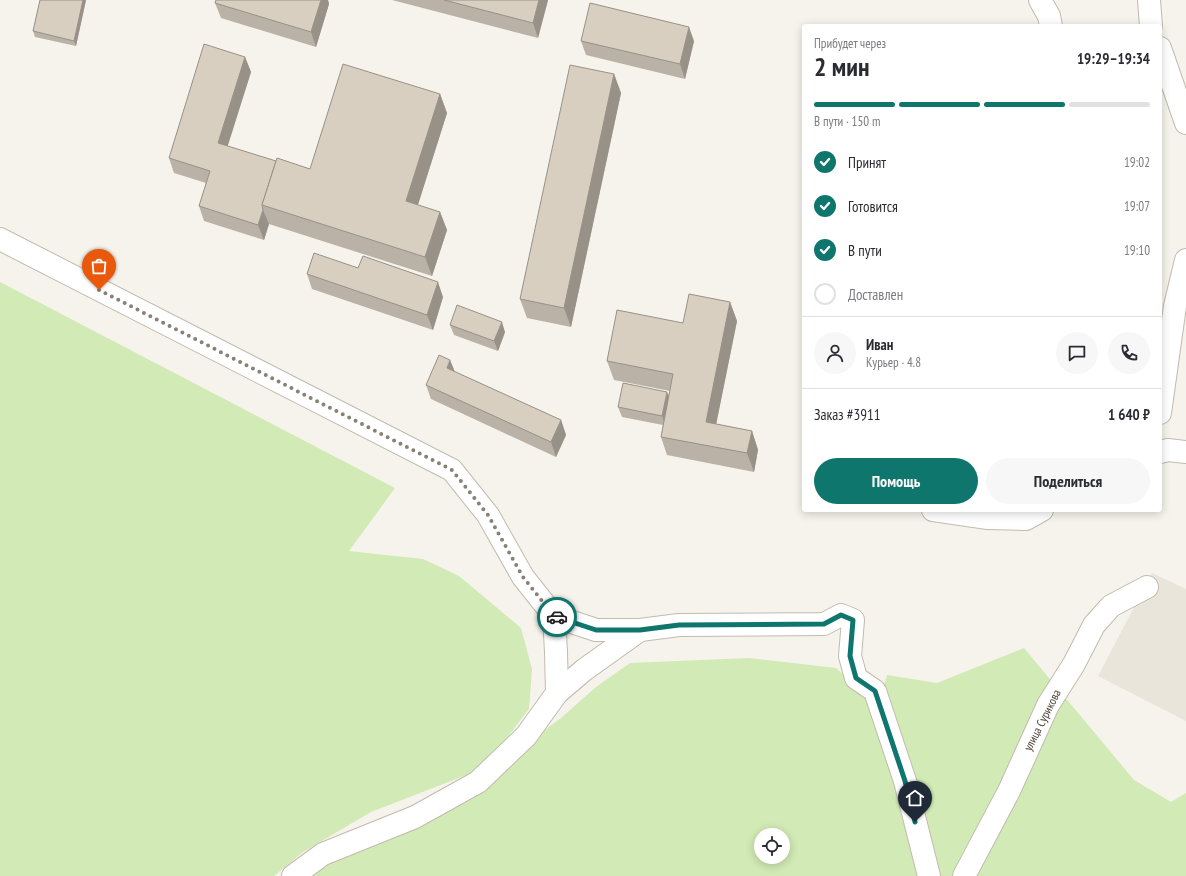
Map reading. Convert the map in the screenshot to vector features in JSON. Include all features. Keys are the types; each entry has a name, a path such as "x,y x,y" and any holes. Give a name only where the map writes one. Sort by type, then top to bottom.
{"street":[{"path":"1040,0 1050,16 1051,24"},
{"path":"1149,0 1151,24"},
{"path":"1162,54 1186,123"},
{"path":"0,239 452,470 488,515 523,577 554,616 596,630 640,630 679,625 824,624 841,615 853,620 850,656 856,678 875,691 905,781 929,876"},
{"path":"1162,399 1175,306 1186,260"},
{"path":"1162,325 1175,306"},
{"path":"947,512 988,518 1026,519 1038,512"},
{"name":"улица Сурикова","path":"964,876 1009,791 1048,704 1074,664 1094,625 1111,606 1147,587"},
{"path":"554,616 557,693"},
{"path":"293,876 323,854 415,817 478,782 526,736 557,693 584,670 640,630"}],"shaded area":[{"path":"1152,573 1186,589 1186,721 1098,676"}],"green space":[{"path":"0,282 395,488 349,551 423,559 459,576 521,628 532,669 529,709 500,747 469,774 371,812 303,852 274,876 0,876"},
{"path":"1024,648 1134,780 1171,802 1186,793 1186,876 936,876 883,689 887,675 937,683"},
{"path":"749,658 836,668 867,696 922,876 308,876 530,741 561,718 596,687 630,663"}],"building":[{"path":"40,0 83,0 74,41 33,31"},
{"path":"216,0 321,0 311,32 215,3"},
{"path":"444,0 539,0 533,23"},
{"path":"590,3 689,27 680,64 581,41"},
{"path":"204,44 245,57 218,143 276,161 262,205 263,210 258,225 199,206 210,171 169,158"},
{"path":"343,64 440,94 406,201 440,212 425,257 262,205 277,158 310,169"},
{"path":"570,65 614,74 564,308 520,299"},
{"path":"314,253 358,268 363,256 438,282 427,315 307,274"},
{"path":"689,294 730,302 706,422 752,431 747,453 661,437 673,374 607,361 617,310 683,323"},
{"path":"457,305 502,322 494,341 450,325"},
{"path":"439,355 450,360 447,368 561,420 551,442 426,385"},
{"path":"623,383 667,392 662,416 618,407"}],"way so far":[{"path":"99,290 452,470 488,515 523,577 554,616 557,617"}],"route":[{"path":"557,617 596,630 640,630 679,625 824,624 841,615 853,620 850,656 856,678 875,691 905,781 915,822"}]}
